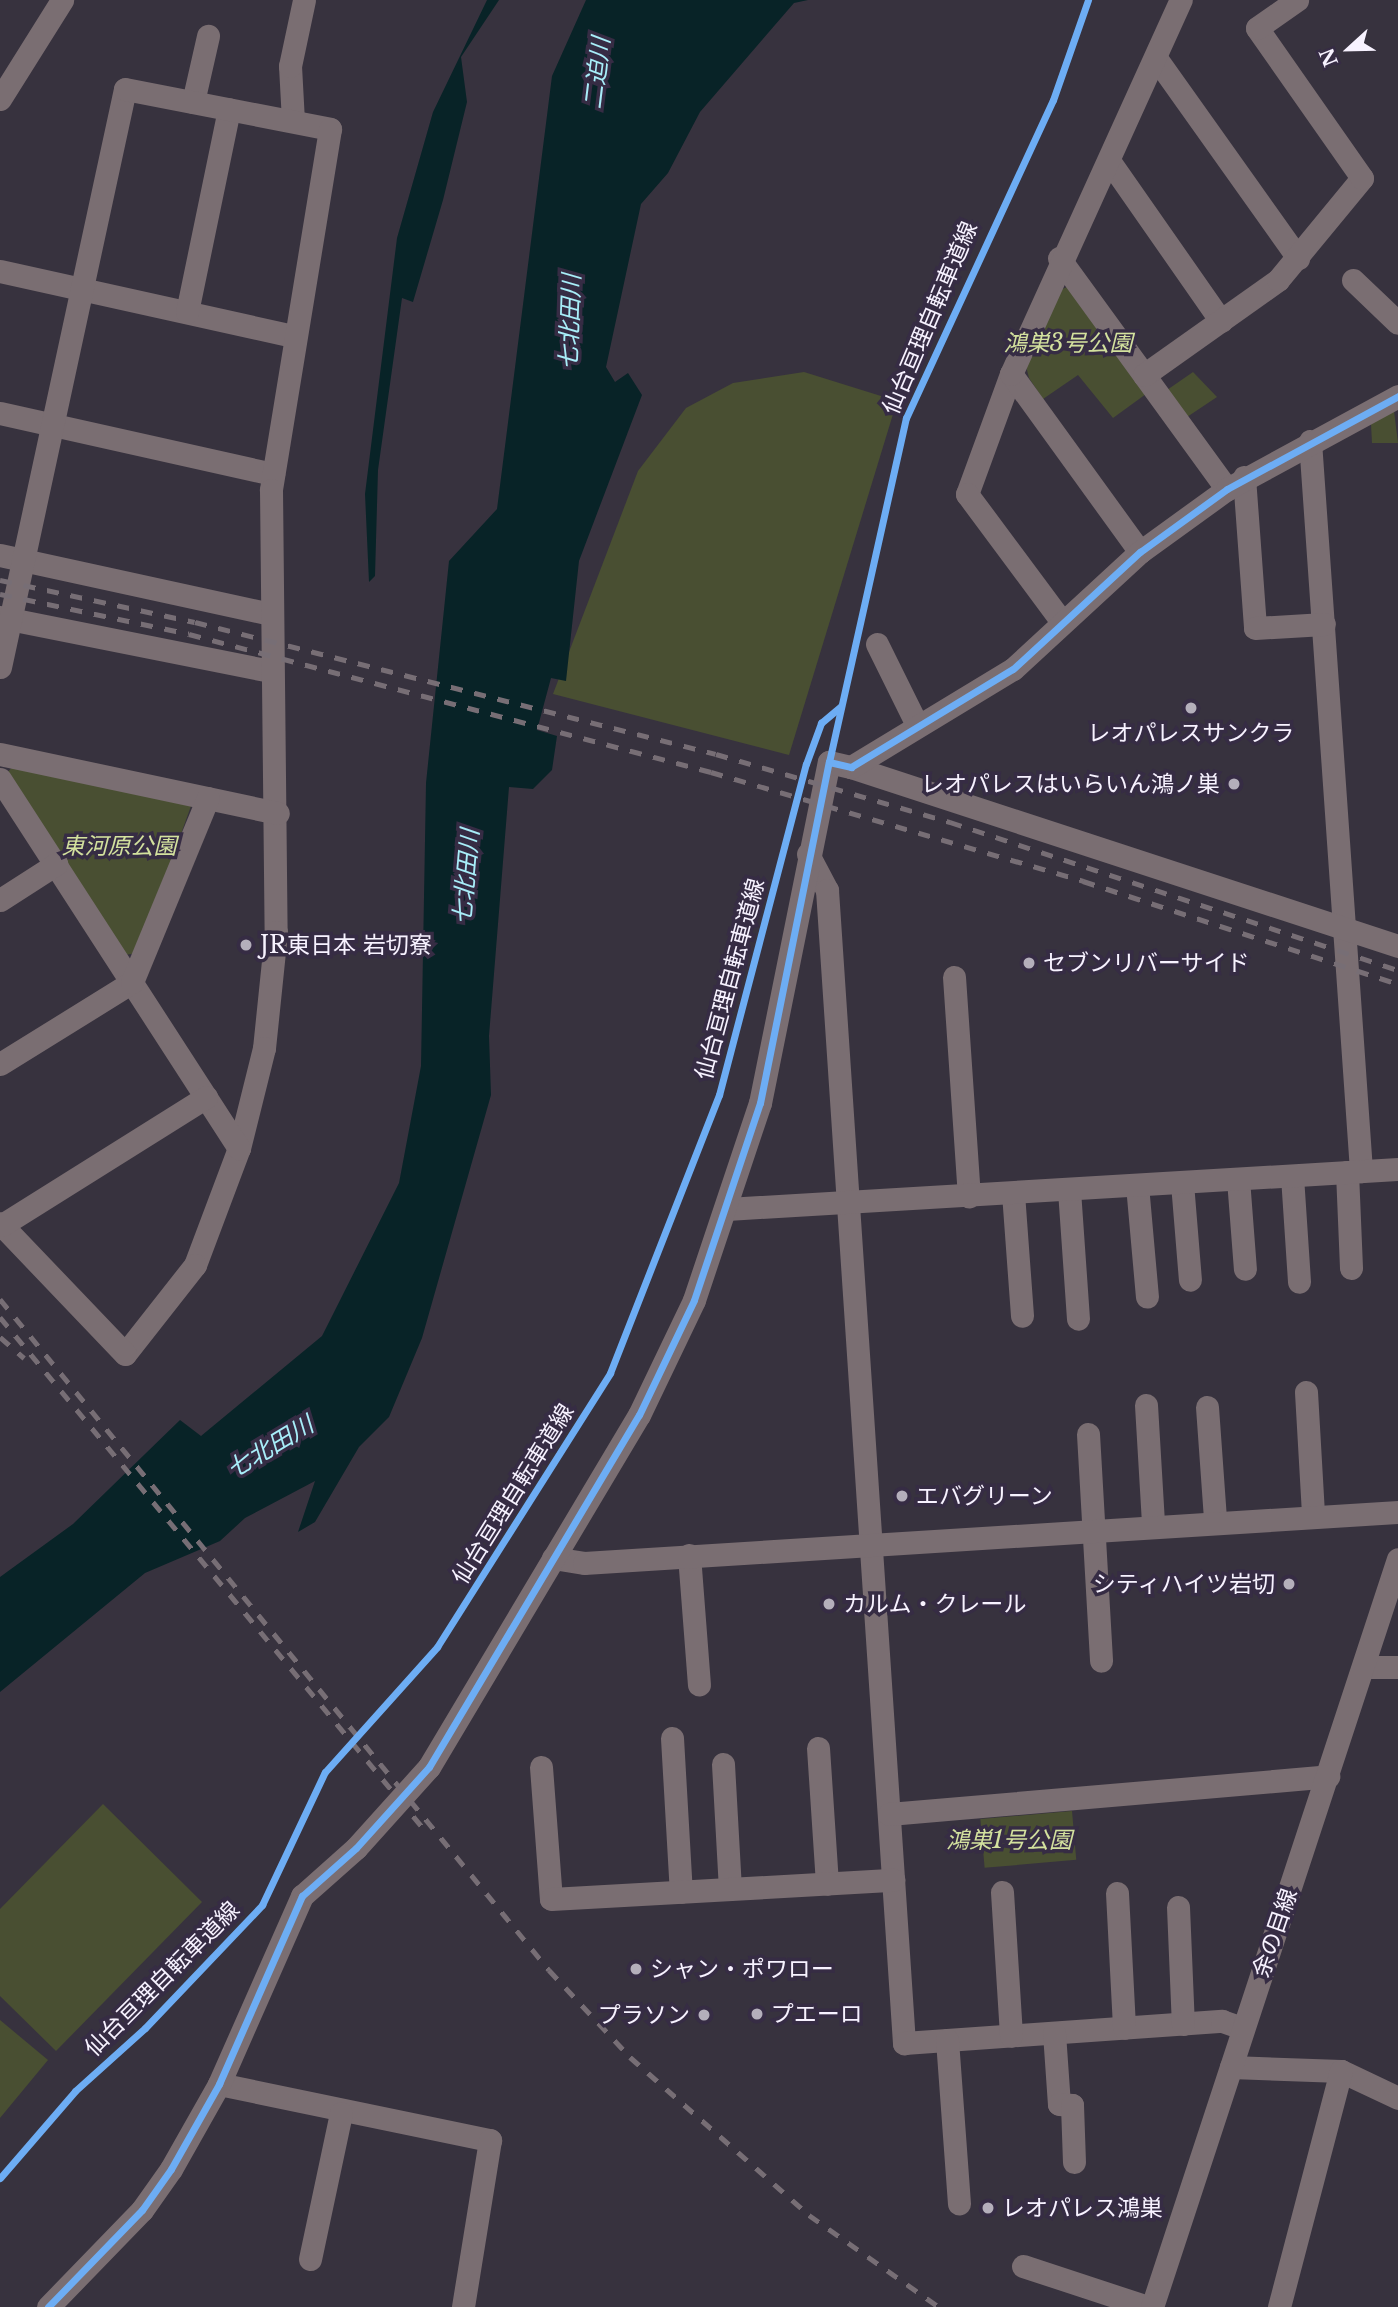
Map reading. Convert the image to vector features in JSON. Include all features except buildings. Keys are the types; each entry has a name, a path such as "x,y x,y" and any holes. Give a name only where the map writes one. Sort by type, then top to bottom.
{"street":[{"path":"0,99 39,43 62,0"},
{"path":"293,121 290,66 304,0"},
{"path":"1062,622 967,494 1011,374 1059,258 1110,162 1158,61 1181,0"},
{"path":"1144,375 1221,321 1298,258 1362,178 1257,28 1297,0"},
{"path":"193,103 208,36"},
{"path":"1158,61 1298,258"},
{"path":"0,667 11,557 52,424 125,89 330,128 292,336 273,474 270,614 278,813 276,932 264,1048 239,1148 195,1265 125,1354 1,1224 206,1097"},
{"path":"187,312 229,109"},
{"path":"1110,162 1221,321"},
{"path":"1059,258 1144,375 1236,483 1255,628 1324,624"},
{"path":"0,271 292,336"},
{"path":"1353,280 1398,323"},
{"path":"1011,374 1140,552"},
{"path":"851,767 1013,669 1140,552 1236,483 1398,396"},
{"path":"0,413 273,474"},
{"path":"1310,441 1344,926 1354,1172 1351,1268"},
{"path":"11,557 270,614"},
{"path":"5,618 271,671"},
{"path":"877,643 917,725"},
{"path":"0,754 278,813"},
{"path":"48,2307 142,2210 219,2084 302,1896 356,1848 429,1767 639,1415 694,1300 727,1209 760,1103 808,854 829,762 1344,926 1398,946"},
{"path":"0,779 239,1148"},
{"path":"0,1064 132,982 208,798"},
{"path":"808,854 827,890 850,1204 868,1541 904,2043 1183,2024 1234,2026"},
{"path":"0,900 55,864"},
{"path":"954,977 969,1196"},
{"path":"727,1209 850,1204 1398,1169"},
{"path":"1292,1176 1299,1282"},
{"path":"1238,1179 1245,1269"},
{"path":"1182,1183 1190,1280"},
{"path":"1137,1185 1147,1297"},
{"path":"1069,1190 1079,1319"},
{"path":"1013,1193 1022,1316"},
{"path":"1306,1392 1313,1513"},
{"path":"1146,1405 1153,1523"},
{"path":"1207,1407 1215,1519"},
{"path":"1088,1434 1101,1661"},
{"path":"553,1558 584,1563 868,1541 1393,1510"},
{"path":"689,1555 699,1685"},
{"name":"余の目線","path":"1150,2307 1231,2067 1234,2026 1317,1777 1364,1667 1398,1559"},
{"path":"1364,1667 1398,1667"},
{"path":"672,1738 681,1892"},
{"path":"818,1748 827,1884"},
{"path":"723,1763 730,1889"},
{"path":"541,1767 551,1899 893,1880"},
{"path":"888,1814 1317,1777"},
{"path":"1002,1892 1011,2036"},
{"path":"1117,1893 1124,2028"},
{"path":"1178,1907 1183,2024"},
{"path":"1054,2033 1059,2104 1072,2105 1074,2162"},
{"path":"947,2040 959,2204"},
{"path":"1231,2067 1341,2071 1398,2098"},
{"path":"1279,2307 1341,2071"},
{"path":"219,2084 341,2113 490,2140 463,2307"},
{"path":"310,2259 341,2113"},
{"path":"1023,2266 1150,2307"}],"green space":[{"name":"鴻巣3号公園","path":"1067,287 1146,394 1113,418 1078,375 1043,399 1029,378 1025,362 1055,292"},
{"path":"804,372 897,401 789,755 553,694 638,471 686,408 733,383"},
{"path":"1193,372 1217,397 1187,417 1167,390"},
{"path":"1394,411 1398,443 1372,443 1371,424"},
{"name":"東河原公園","path":"13,766 191,806 138,953 124,955 7,773"},
{"path":"103,1804 202,1902 56,2051 0,1996 0,1909"},
{"name":"鴻巣1号公園","path":"1072,1811 1076,1860 985,1868 980,1819"},
{"path":"0,2020 48,2060 0,2118"}],"water":[{"path":"487,0 499,0 461,57 467,102 443,200 413,302 402,298 378,470 375,576 369,582 365,494 397,238 433,112"},
{"path":"586,0 808,0 794,3 700,112 668,173 641,204 606,367 615,382 628,373 642,395 579,561 566,681 551,678 537,730 557,736 552,770 533,789 509,787 489,1036 491,1095 422,1338 389,1417 359,1447 315,1522 298,1532 315,1481 245,1518 220,1541 145,1573 0,1692 0,1577 73,1524 180,1420 201,1436 322,1336 399,1183 421,1066 426,783 449,561 497,509 552,76"}],"railway":[{"path":"0,580 195,622 716,754 950,822 1398,970"},
{"path":"0,594 189,634 711,772 1083,881 1398,984"},
{"path":"0,1299 549,1970 630,2057 809,2215 939,2307"},
{"path":"0,1317 423,1828"},
{"path":"0,1337 24,1358"}],"cycle path":[{"name":"仙台亘理自転車道線","path":"829,762 906,418 1053,100 1088,0"},
{"path":"48,2307 142,2210 171,2169 219,2084 302,1896 356,1848 429,1767 639,1415 694,1300 760,1103 829,762 851,767 1013,669 1140,552 1227,489 1398,396"},
{"name":"仙台亘理自転車道線","path":"0,2178 75,2091 145,2028 262,1905 325,1772 437,1647 610,1373 719,1095 806,764 821,723 841,706"}],"place":[{"name":"レオパレスサンクラ","path":"1191,708"},
{"name":"レオパレスはいらいん鴻ノ巣","path":"1234,784"},
{"name":"JR東日本 岩切寮","path":"246,945"},
{"name":"セブンリバーサイド","path":"1029,963"},
{"name":"エバグリーン","path":"902,1496"},
{"name":"シティハイツ岩切","path":"1289,1584"},
{"name":"カルム・クレール","path":"829,1604"},
{"name":"シャン・ポワロー","path":"636,1969"},
{"name":"プエーロ","path":"757,2014"},
{"name":"プラソン","path":"704,2015"},
{"name":"レオパレス鴻巣","path":"988,2208"}],"water label":[{"name":"二迫川","path":"597,73"},
{"name":"七北田川","path":"570,322"},
{"name":"七北田川","path":"466,877"},
{"name":"七北田川","path":"270,1447"}]}
